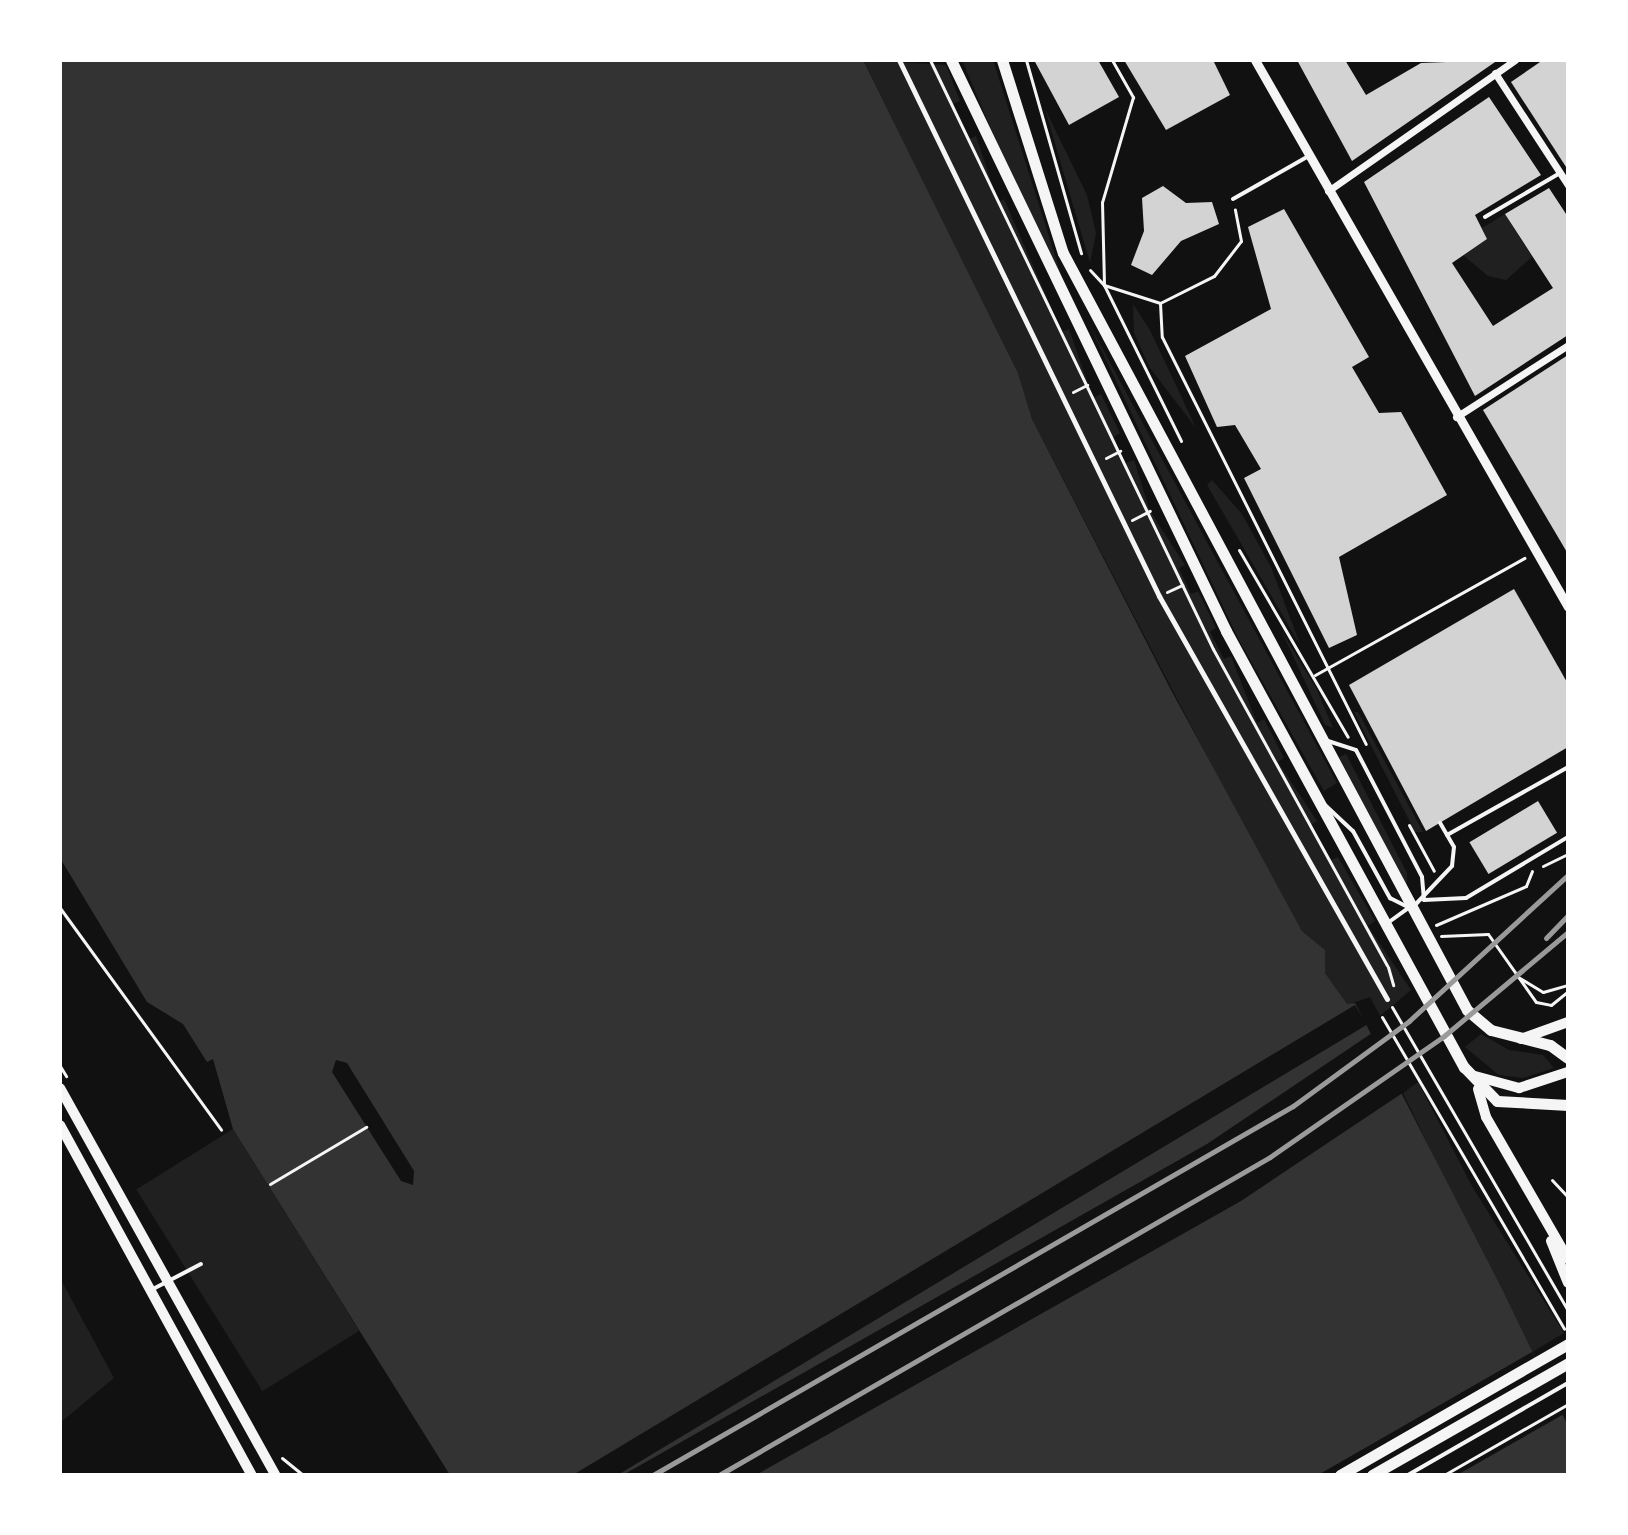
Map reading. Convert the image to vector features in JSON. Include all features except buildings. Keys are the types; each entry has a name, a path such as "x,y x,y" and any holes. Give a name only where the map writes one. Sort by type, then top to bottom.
{"main road":[{"path":"951,60 1178,535 1313,794 1478,1089 1540,1214 1568,1283"},
{"path":"1002,60 1063,253 1467,1010 1491,1030 1568,1058"},
{"path":"1521,1039 1568,1022"},
{"path":"1464,1067 1519,1088 1568,1072"},
{"path":"60,1088 275,1475"},
{"path":"1478,1089 1509,1105 1568,1105"},
{"path":"61,1128 252,1475"},
{"path":"1540,1214 1568,1259"},
{"path":"1340,1475 1568,1344"},
{"path":"1372,1475 1568,1363"}],"street":[{"path":"899,60 1092,464 1159,596 1387,999"},
{"path":"1255,60 1456,417 1568,607"},
{"path":"1328,191 1515,60"},
{"path":"1495,73 1568,185"},
{"path":"1456,417 1568,345"}],"lane":[{"path":"1233,199 1308,156"},
{"path":"1485,217 1560,173"},
{"path":"1322,739 1356,750 1422,877 1424,900"},
{"path":"1447,835 1568,767"},
{"path":"1313,794 1353,831 1390,898 1410,907"},
{"path":"1388,927 1410,907 1424,900 1440,883 1454,858 1440,823"},
{"path":"1424,900 1466,898 1568,837"},
{"path":"61,1128 77,1120"},
{"path":"150,1290 201,1264"},
{"path":"1408,1475 1568,1383"},
{"path":"244,1461 260,1451"}],"path":[{"path":"930,60 1184,584 1387,965 1395,982 1387,999 1568,1311"},
{"path":"1026,60 1085,265 1104,285 1183,444"},
{"path":"1104,285 1102,202 1133,97 1112,60"},
{"path":"1104,285 1160,303 1214,276 1241,241 1233,199"},
{"path":"1160,303 1162,337 1367,747"},
{"path":"1092,464 1118,452"},
{"path":"1123,525 1148,512"},
{"path":"1231,535 1356,750"},
{"path":"1315,675 1535,553"},
{"path":"1159,596 1184,584"},
{"path":"1403,815 1440,883"},
{"path":"1434,928 1445,916 1526,886 1531,872 1568,854"},
{"path":"60,908 221,1130"},
{"path":"1438,937 1488,934 1515,975 1544,1005 1568,991"},
{"path":"1368,964 1390,951"},
{"path":"1387,965 1396,960"},
{"path":"1515,975 1543,992 1568,985"},
{"path":"1382,1017 1568,1336"},
{"path":"270,1184 366,1127"},
{"path":"1552,1180 1568,1197"},
{"path":"1444,1475 1568,1404"}],"shaded area":[{"path":"60,60 863,60 1018,373 1032,419 1171,690 1302,931 1325,950 1325,973 1347,1004 1355,1003 1503,1291 1568,1426 1568,1475 450,1475 233,1129 213,1059 207,1062 183,1024 147,1002 60,858"},
{"path":"863,60 946,65 960,101 953,104 969,139 976,136 998,202 1004,199 1062,332 1069,329 1093,398 1101,394 1120,433 1113,437 1126,463 1134,460 1150,511 1185,565 1179,568 1191,594 1198,591 1216,628 1210,632 1224,659 1231,656 1257,723 1264,719 1284,758 1278,762 1317,821 1311,825 1331,860 1338,857 1375,921 1368,926 1411,990 1380,1016 1370,997 1347,1005 1325,973 1325,950 1302,931 1215,772 1032,419 1018,373"},
{"path":"962,60 993,60 1064,284 998,146"},
{"path":"1045,109 1087,195 1096,233 1090,263"},
{"path":"1505,214 1532,257 1506,280 1488,276 1463,255 1487,239 1482,228"},
{"path":"1133,304 1150,330 1196,428 1150,368 1134,333"},
{"path":"1087,320 1337,783 1324,791 1239,640"},
{"path":"1212,480 1242,514 1271,567 1301,647 1207,485"},
{"path":"1281,630 1316,688 1333,728 1325,725"},
{"path":"1354,712 1358,712 1423,832 1415,832"},
{"path":"1346,754 1407,873 1407,886 1339,757"},
{"path":"1481,1034 1509,1050 1543,1055 1554,1068 1523,1078 1499,1075 1465,1047"},
{"path":"1418,1082 1473,1188 1564,1333 1529,1354 1403,1093"},
{"path":"233,1129 359,1331 262,1391 136,1189"},
{"path":"60,1278 114,1378 60,1423"}],"pier":[{"path":"1355,1005 1367,1025 617,1475 573,1475"},
{"path":"1375,1031 1407,1090 1241,1201 756,1475 623,1475 1207,1144"},
{"path":"336,1060 347,1063 414,1171 413,1185 401,1181 332,1072"},
{"path":"1532,1352 1564,1414 1457,1475 1318,1475"}],"railway":[{"path":"653,1475 1293,1106 1409,1021 1568,875"},
{"path":"1546,938 1568,915"},
{"path":"719,1475 1270,1157 1444,1036 1568,932"}]}
